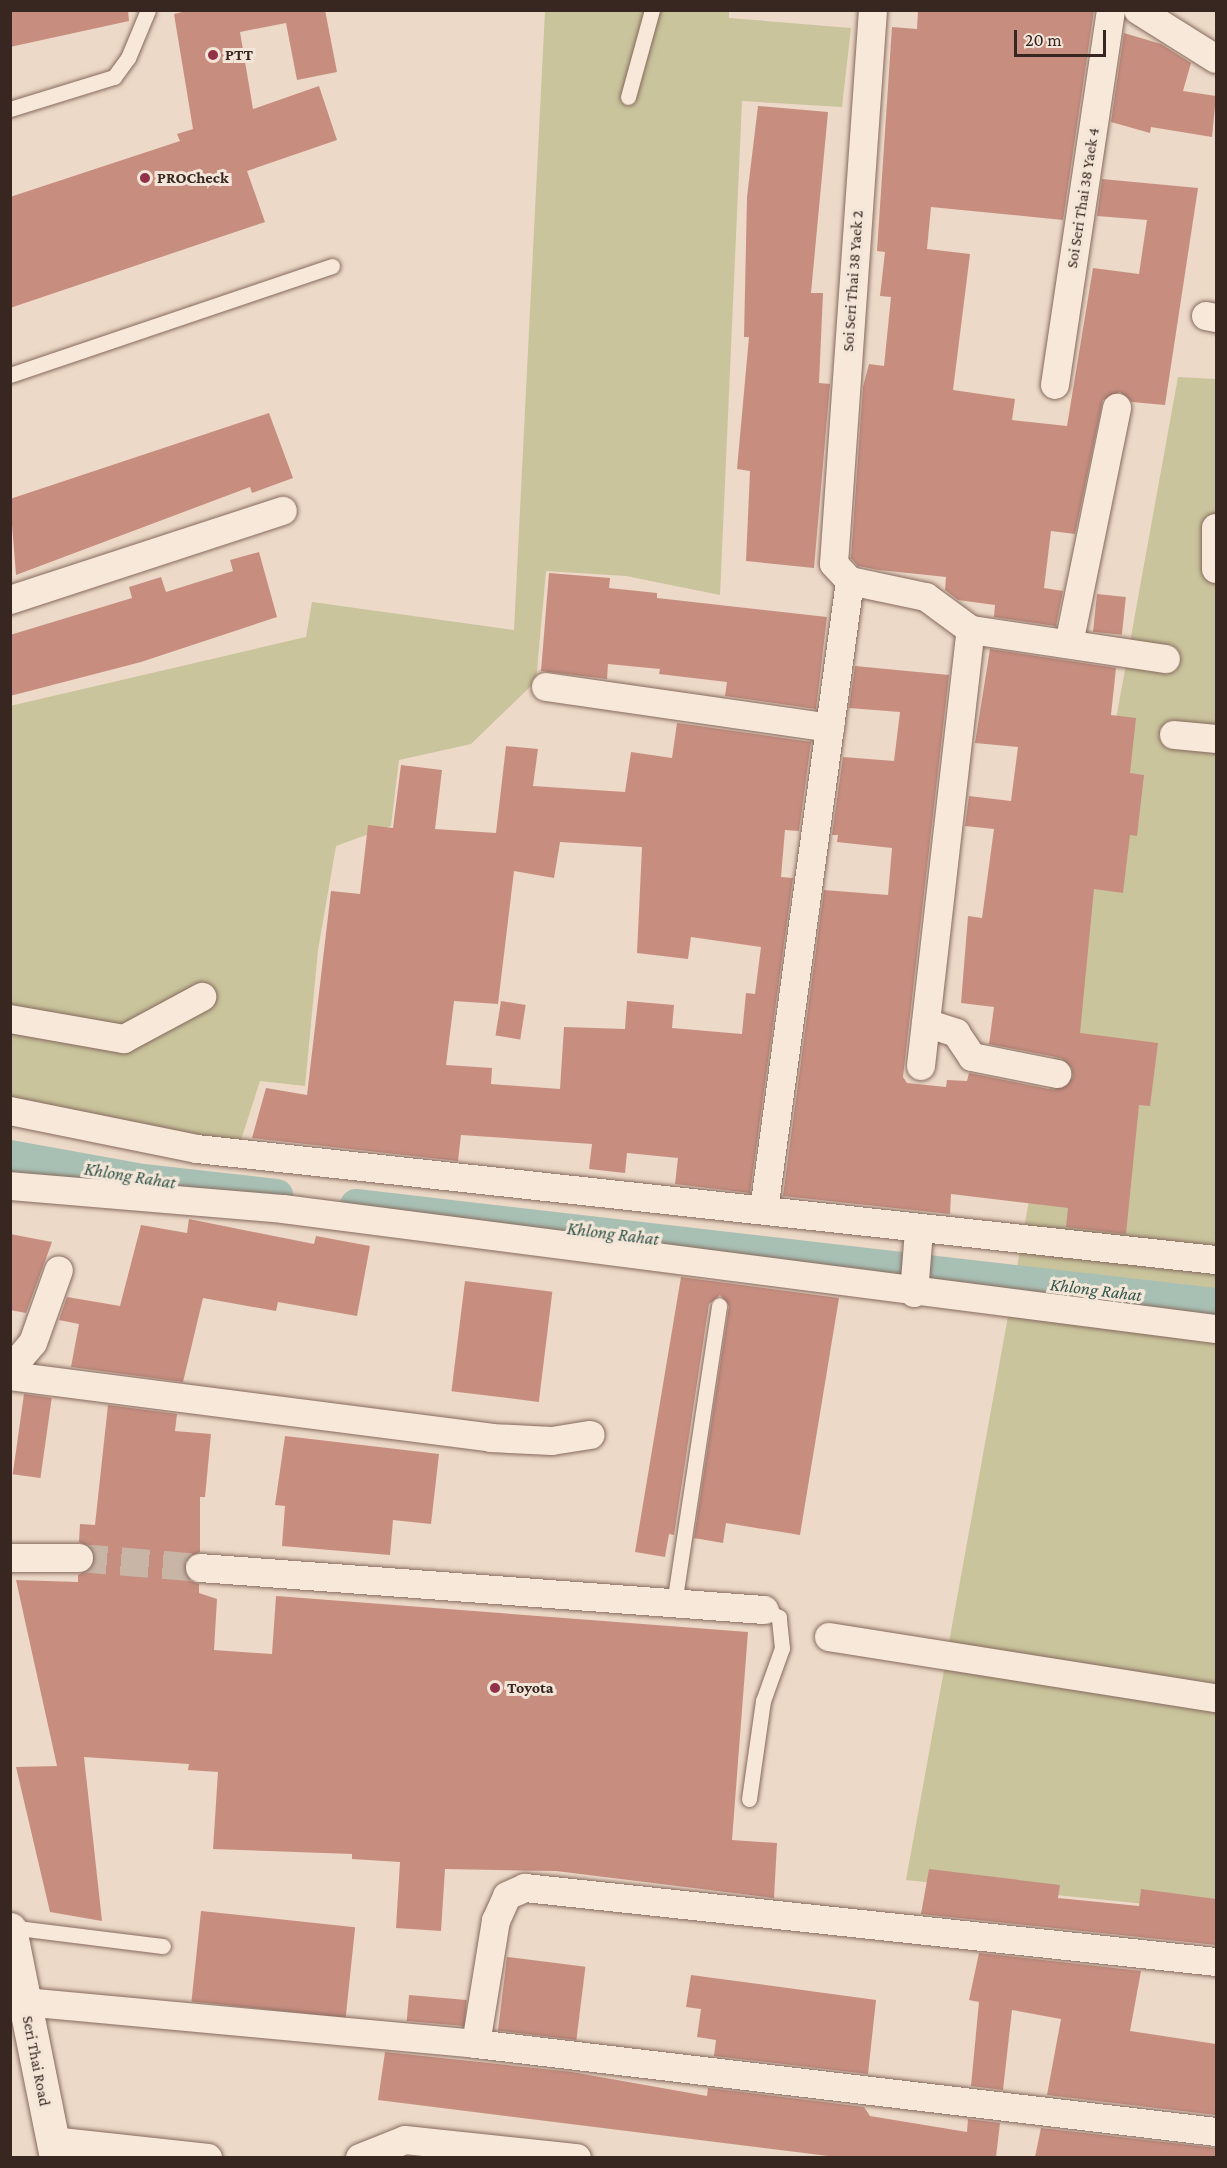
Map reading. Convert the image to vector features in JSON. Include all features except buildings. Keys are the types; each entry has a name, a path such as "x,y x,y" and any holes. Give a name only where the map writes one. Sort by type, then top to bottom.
{"main road":[{"name":"Seri Thai Road","path":"10,1928 54,2149"}],"street":[{"name":"Soi Seri Thai 38 Yaek 2","path":"850,581 840,574 834,551 873,10"},
{"name":"Soi Seri Thai 38 Yaek 4","path":"1055,385 1111,10"},
{"path":"1138,10 1216,59"},
{"path":"1069,644 1117,408"},
{"path":"10,600 283,511"},
{"path":"1216,528 1216,570"},
{"path":"764,1210 850,581 926,597 971,630 1166,659"},
{"path":"921,1066 971,630"},
{"path":"546,687 830,728"},
{"path":"1174,735 1216,739"},
{"path":"10,1019 124,1039 202,997"},
{"path":"926,1023 956,1033 972,1057 1057,1074"},
{"path":"10,1111 197,1149 764,1210 918,1239 1216,1260"},
{"path":"10,1186 283,1209 1216,1329"},
{"path":"914,1290 918,1239"},
{"path":"10,1370 33,1342 59,1270"},
{"path":"10,1376 491,1438 552,1441 591,1435"},
{"path":"10,1558 79,1558"},
{"path":"200,1568 764,1610"},
{"path":"829,1636 1216,1698"},
{"path":"476,2044 496,1921 507,1896 525,1888 1216,1962"},
{"path":"25,2002 476,2044 1216,2132"},
{"path":"360,2157 405,2140 577,2157"},
{"path":"54,2149 208,2157"}],"lane":[{"path":"10,109 114,77 129,58 148,10"},
{"path":"628,97 652,10"},
{"path":"10,375 332,266"},
{"path":"674,1604 719,1305"},
{"path":"749,1799 763,1701 782,1648 779,1617 764,1610"},
{"path":"10,1928 163,1946"}],"shaded area":[{"path":"545,11 729,11 729,18 851,28 842,107 742,101 720,595 626,576 546,571 536,681 471,744 399,760 391,826 336,846 318,950 305,1086 260,1081 240,1143 11,1107 10,706 306,637 312,602 514,630"},
{"path":"1178,377 1216,379 1216,1911 906,1880"}],"waterway":[{"name":"Khlong Rahat","path":"10,1156 143,1180 277,1195"},
{"name":"Khlong Rahat","path":"356,1205 1216,1304"}],"tunnel":[{"path":"79,1558 200,1568"}],"place":[{"name":"PTT","path":"213,55"},
{"name":"PROCheck","path":"145,178"},
{"name":"Toyota","path":"495,1688"}]}
